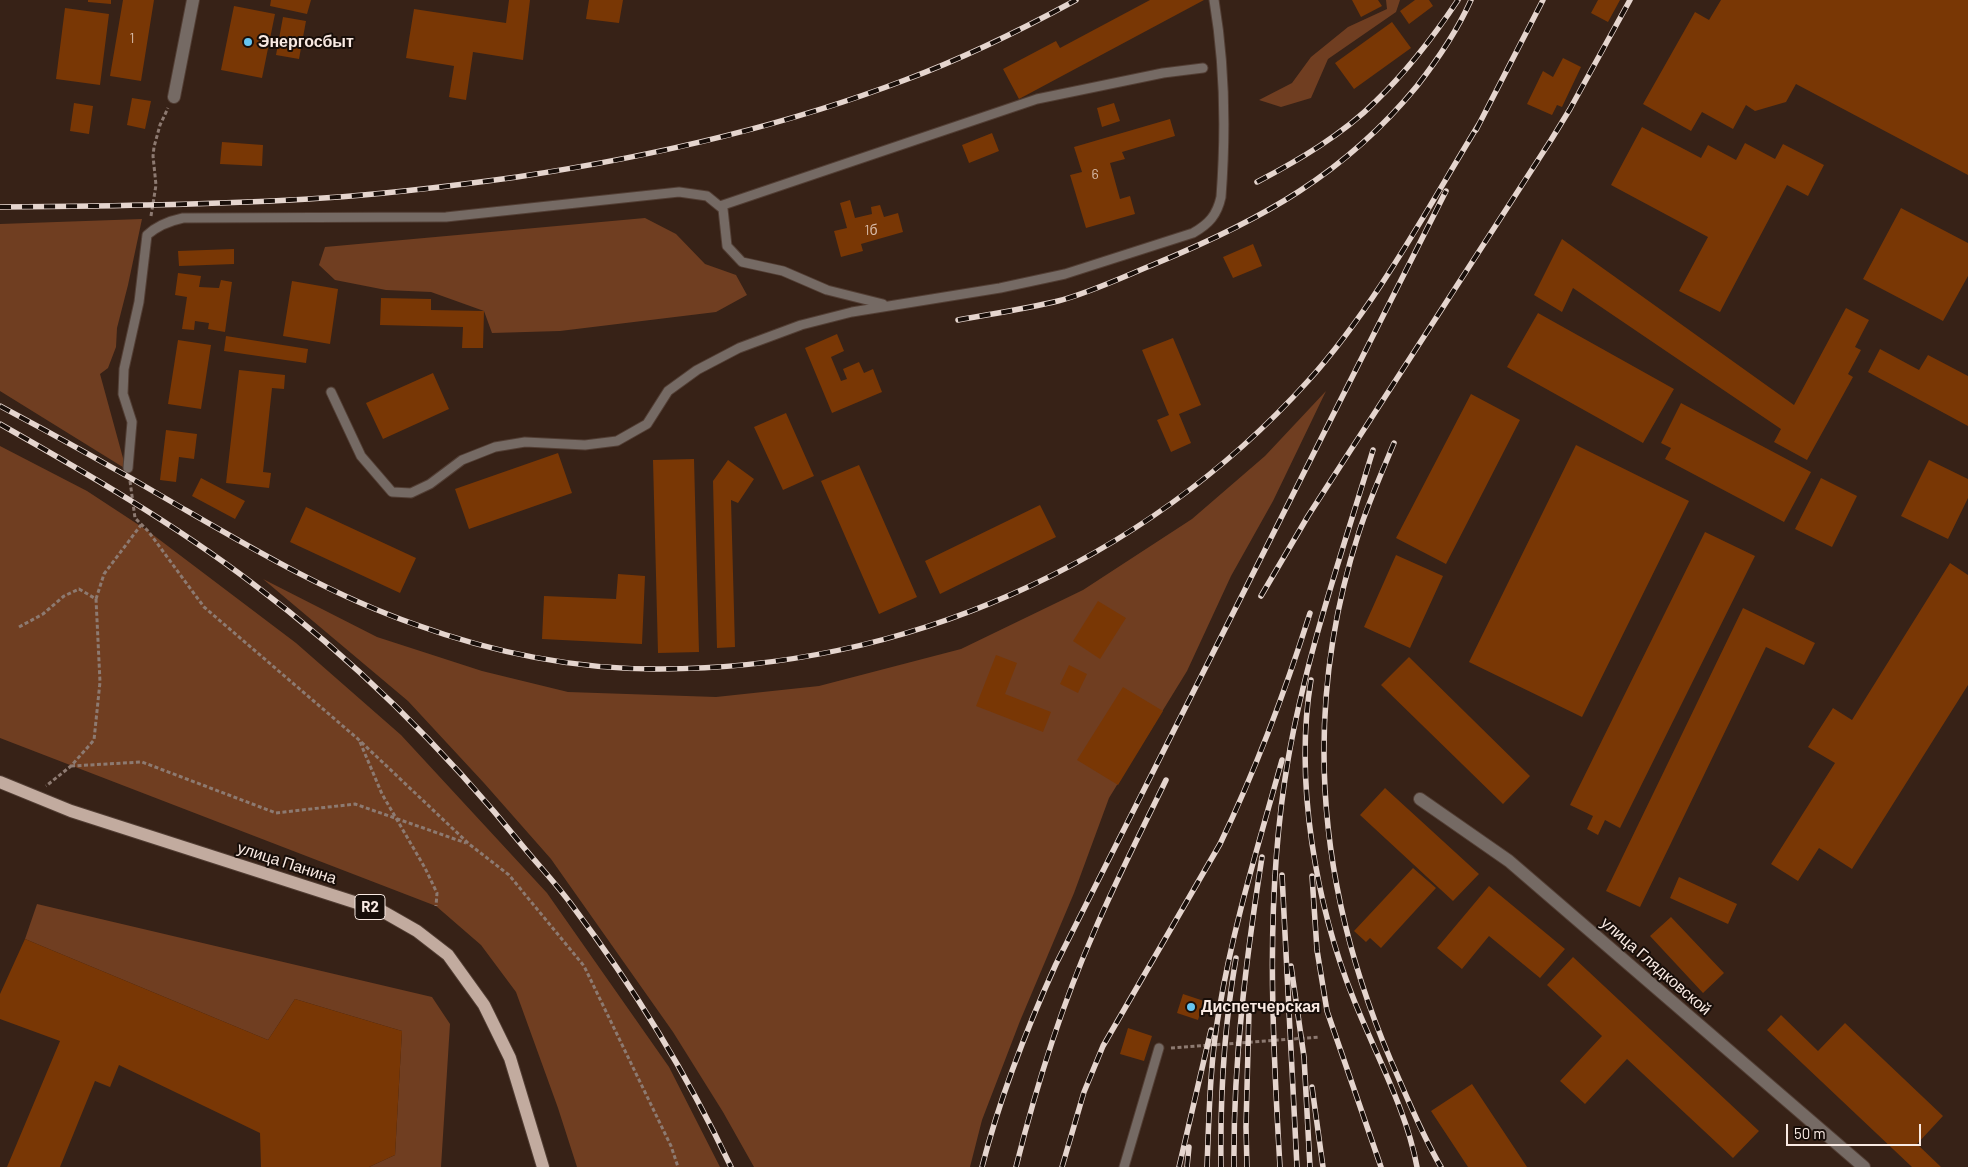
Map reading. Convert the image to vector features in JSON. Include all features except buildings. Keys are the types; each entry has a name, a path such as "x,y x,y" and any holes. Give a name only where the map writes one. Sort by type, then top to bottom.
{"main road":[{"name":"улица Панина","path":"0,782 81,814 382,911 417,931 448,955 484,1006 510,1058 543,1167"}],"street":[{"path":"174,97 193,0"},
{"name":"улица Глядковской","path":"1420,799 1510,861 1864,1167"}],"lane":[{"path":"331,392 361,456 392,492 411,493 430,484 462,460 495,447 525,442 585,445 617,442 647,424 668,391 674,386 717,359 739,348 801,325 827,317 888,305 1000,288 1066,274 1193,232 1206,225 1219,208 1223,177 1221,42 1214,0"},
{"path":"720,206 1037,99 1163,73 1202,68"},
{"path":"128,468 132,422 123,394 124,369 139,302 147,235 162,224 183,218 446,216 679,192 707,196 724,209 727,246 742,262 783,272 827,290 888,305"},
{"path":"1124,1167 1159,1048"}],"path":[{"path":"147,235 154,205 156,185 153,156 156,137 164,114 174,97"},
{"path":"128,468 134,518 204,608 358,739 468,844 509,875 584,966 671,1146 678,1167"},
{"path":"33,796 71,766 94,740 100,682 96,599 104,574 141,525"},
{"path":"20,628 43,614 64,596 79,589 96,599"},
{"path":"358,739 382,794 437,894 436,906"},
{"path":"71,766 142,762 276,813 355,804 468,844"},
{"path":"1159,1048 1320,1037"}],"shaded area":[{"path":"1386,0 1400,0 1396,12 1328,59 1311,98 1281,107 1259,100 1292,83 1311,57 1348,27 1387,9"},
{"path":"645,218 676,234 705,264 736,275 747,295 716,312 560,331 492,333 484,311 431,292 386,290 335,280 319,265 325,247"},
{"path":"142,219 117,328 116,347 108,368 100,374 126,469 0,391 0,224"},
{"path":"1326,391 1273,501 1231,576 1187,671 1109,798 1074,893 1020,1021 982,1120 970,1167 754,1167 723,1112 673,1032 551,859 408,701 263,579 377,637 482,671 568,692 716,697 819,686 961,649 1083,590 1192,519 1265,456"},
{"path":"0,446 87,491 148,531 296,643 401,735 547,893 669,1067 720,1167 577,1167 516,992 481,945 436,906 0,738"},
{"path":"37,904 432,997 450,1024 441,1167 369,1167 395,1155 402,1031 295,999 268,1040 25,939"}],"railway":[{"path":"0,207 202,204 347,196 517,177 616,160 762,127 858,97 971,53 1076,0"},
{"path":"1257,182 1320,146 1363,113 1409,65 1430,40 1458,0"},
{"path":"958,320 1046,304 1096,288 1231,230 1299,191 1361,145 1417,86 1440,55 1460,23 1471,0"},
{"path":"1476,130 1543,0"},
{"path":"1261,596 1308,516 1551,140 1630,0"},
{"path":"0,406 293,570 383,612 473,643 503,651 564,662 594,666 656,669 748,664 838,650 927,627 1012,594 1094,553 1171,503 1243,446 1308,381 1356,322 1399,257 1479,124"},
{"path":"982,1167 1014,1064 1056,964 1446,191"},
{"path":"0,424 97,480 160,519 222,561 327,643 398,708 464,777 560,890 594,935 658,1031 696,1098 731,1167"},
{"path":"1394,443 1363,520 1341,599 1329,666 1324,733 1325,799 1333,865 1347,931 1366,996 1391,1061 1427,1141 1441,1167"},
{"path":"1280,1167 1272,963 1273,912 1281,810 1288,760 1305,682 1326,604 1373,450"},
{"path":"1062,1167 1084,1092 1103,1046 1220,844 1246,787 1269,730 1310,613"},
{"path":"1311,680 1306,719 1305,759 1307,801 1319,884 1341,963 1354,1000 1390,1082 1406,1125 1417,1167"},
{"path":"1207,1167 1210,1089 1219,1011 1247,885 1282,760"},
{"path":"1016,1167 1041,1077 1060,1018 1082,960 1111,893 1166,780"},
{"path":"1234,1167 1238,1050 1262,857"},
{"path":"1282,875 1297,1167"},
{"path":"1312,876 1317,950 1327,1011 1381,1167"},
{"path":"1221,1167 1224,1062 1228,1010 1236,958"},
{"path":"1291,966 1304,1057 1310,1167"},
{"path":"1247,1167 1246,1127 1249,1010"},
{"path":"1179,1167 1211,1030"},
{"path":"1312,1087 1323,1167"},
{"path":"1187,1167 1189,1147"}],"place":[{"name":"Энергосбыт","path":"248,42"},
{"name":"Диспетчерская","path":"1191,1007"}]}
